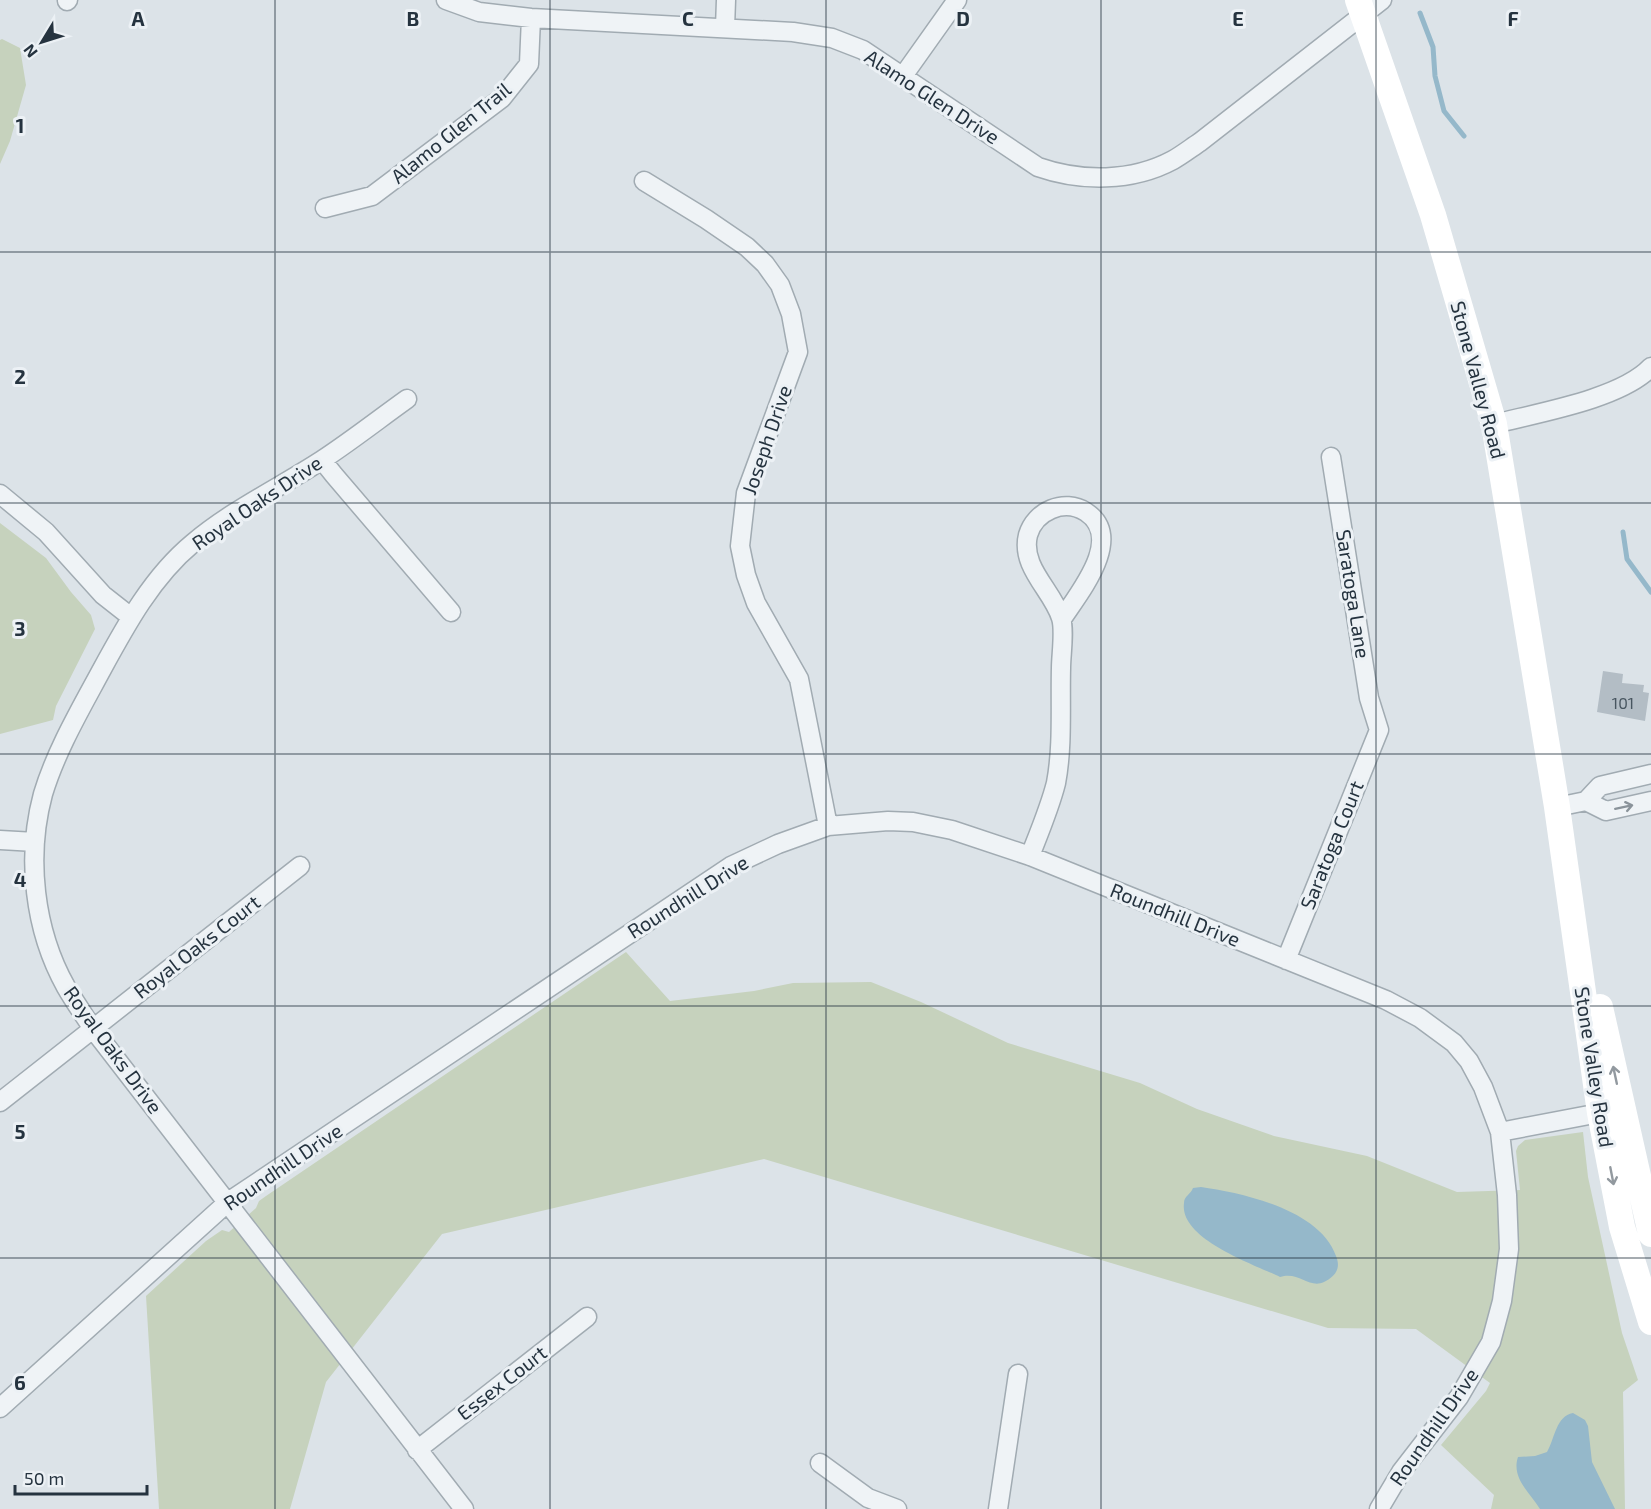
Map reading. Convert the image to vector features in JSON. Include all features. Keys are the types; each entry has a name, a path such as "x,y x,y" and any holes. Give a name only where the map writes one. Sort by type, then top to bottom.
{"street":[{"name":"Alamo Glen Drive","path":"446,0 479,12 531,18 793,32 832,38 863,50 1038,167 1058,174 1109,178 1141,172 1172,161 1181,155 1368,5"},
{"path":"725,28 726,0"},
{"path":"903,76 957,0"},
{"name":"Stone Valley Road","path":"1368,5 1494,424 1557,807 1611,1111 1622,1227 1651,1323"},
{"name":"Alamo Glen Trail","path":"325,208 372,196 502,98 529,64 531,18"},
{"name":"Joseph Drive","path":"644,181 747,247 765,264 780,285 791,314 798,352 747,493 740,546 746,575 756,603 799,679 828,826"},
{"path":"1494,424 1607,394 1636,380 1651,368"},
{"name":"Royal Oaks Drive","path":"407,399 322,460 254,500 192,543 172,563 130,617 81,710 53,768 43,795 34,842 35,885 42,929 65,986 93,1029 464,1509"},
{"name":"Saratoga Lane","path":"1331,456 1370,698 1379,730"},
{"path":"322,460 451,612"},
{"path":"0,494 46,532 103,595 130,617"},
{"path":"1030,856 1056,783 1062,619 1031,564 1027,546 1031,528 1039,516 1051,509 1069,506 1086,512 1094,519 1099,526 1101,546 1099,558 1092,573 1062,619"},
{"name":"Saratoga Court","path":"1286,960 1379,730"},
{"path":"1557,807 1586,801 1600,786 1651,774"},
{"path":"1586,801 1606,811 1651,801"},
{"name":"Roundhill Drive","path":"0,1408 228,1202 730,866 778,844 828,826 863,822 913,822 952,830 1030,856 1386,1000 1420,1018 1454,1043 1469,1061 1484,1087 1500,1132 1507,1196 1509,1249 1502,1302 1491,1342 1459,1397 1401,1472 1379,1509"},
{"path":"0,840 34,842"},
{"name":"Royal Oaks Court","path":"0,1102 300,866"},
{"path":"1500,1132 1611,1111"},
{"name":"Stone Valley Road","path":"1611,1111 1651,1234"},
{"name":"Essex Court","path":"417,1450 587,1317"},
{"path":"998,1509 1018,1374"},
{"path":"819,1463 868,1498 897,1509"}],"green space":[{"path":"0,40 20,48 26,85 10,141 0,164"},
{"path":"0,523 46,558 91,615 95,629 56,706 53,720 0,734"},
{"path":"626,952 670,1001 754,991 793,983 871,982 921,1002 1008,1043 1140,1083 1197,1109 1274,1136 1367,1156 1457,1192 1520,1190 1516,1151 1518,1146 1525,1140 1583,1132 1588,1177 1622,1333 1638,1380 1623,1392 1625,1509 1491,1509 1494,1495 1441,1445 1486,1391 1490,1383 1416,1329 1328,1328 764,1159 442,1234 326,1382 290,1509 159,1509 146,1296 206,1241 222,1230 229,1232 256,1208 259,1201"}],"water":[{"path":"1201,1187 1258,1199 1297,1216 1314,1227 1327,1240 1336,1256 1338,1264 1336,1271 1328,1280 1319,1284 1293,1276 1280,1277 1220,1249 1193,1228 1186,1216 1185,1199 1193,1188"},
{"path":"1573,1413 1585,1420 1588,1426 1592,1462 1615,1509 1540,1509 1519,1478 1518,1457 1535,1456 1547,1452 1559,1423 1567,1415"}],"building":[{"path":"1603,671 1623,674 1622,683 1644,685 1643,692 1649,693 1645,721 1597,712"}],"waterway":[{"path":"1420,13 1433,47 1435,76 1444,111 1464,136"},
{"path":"1623,532 1627,559 1651,592"}]}
